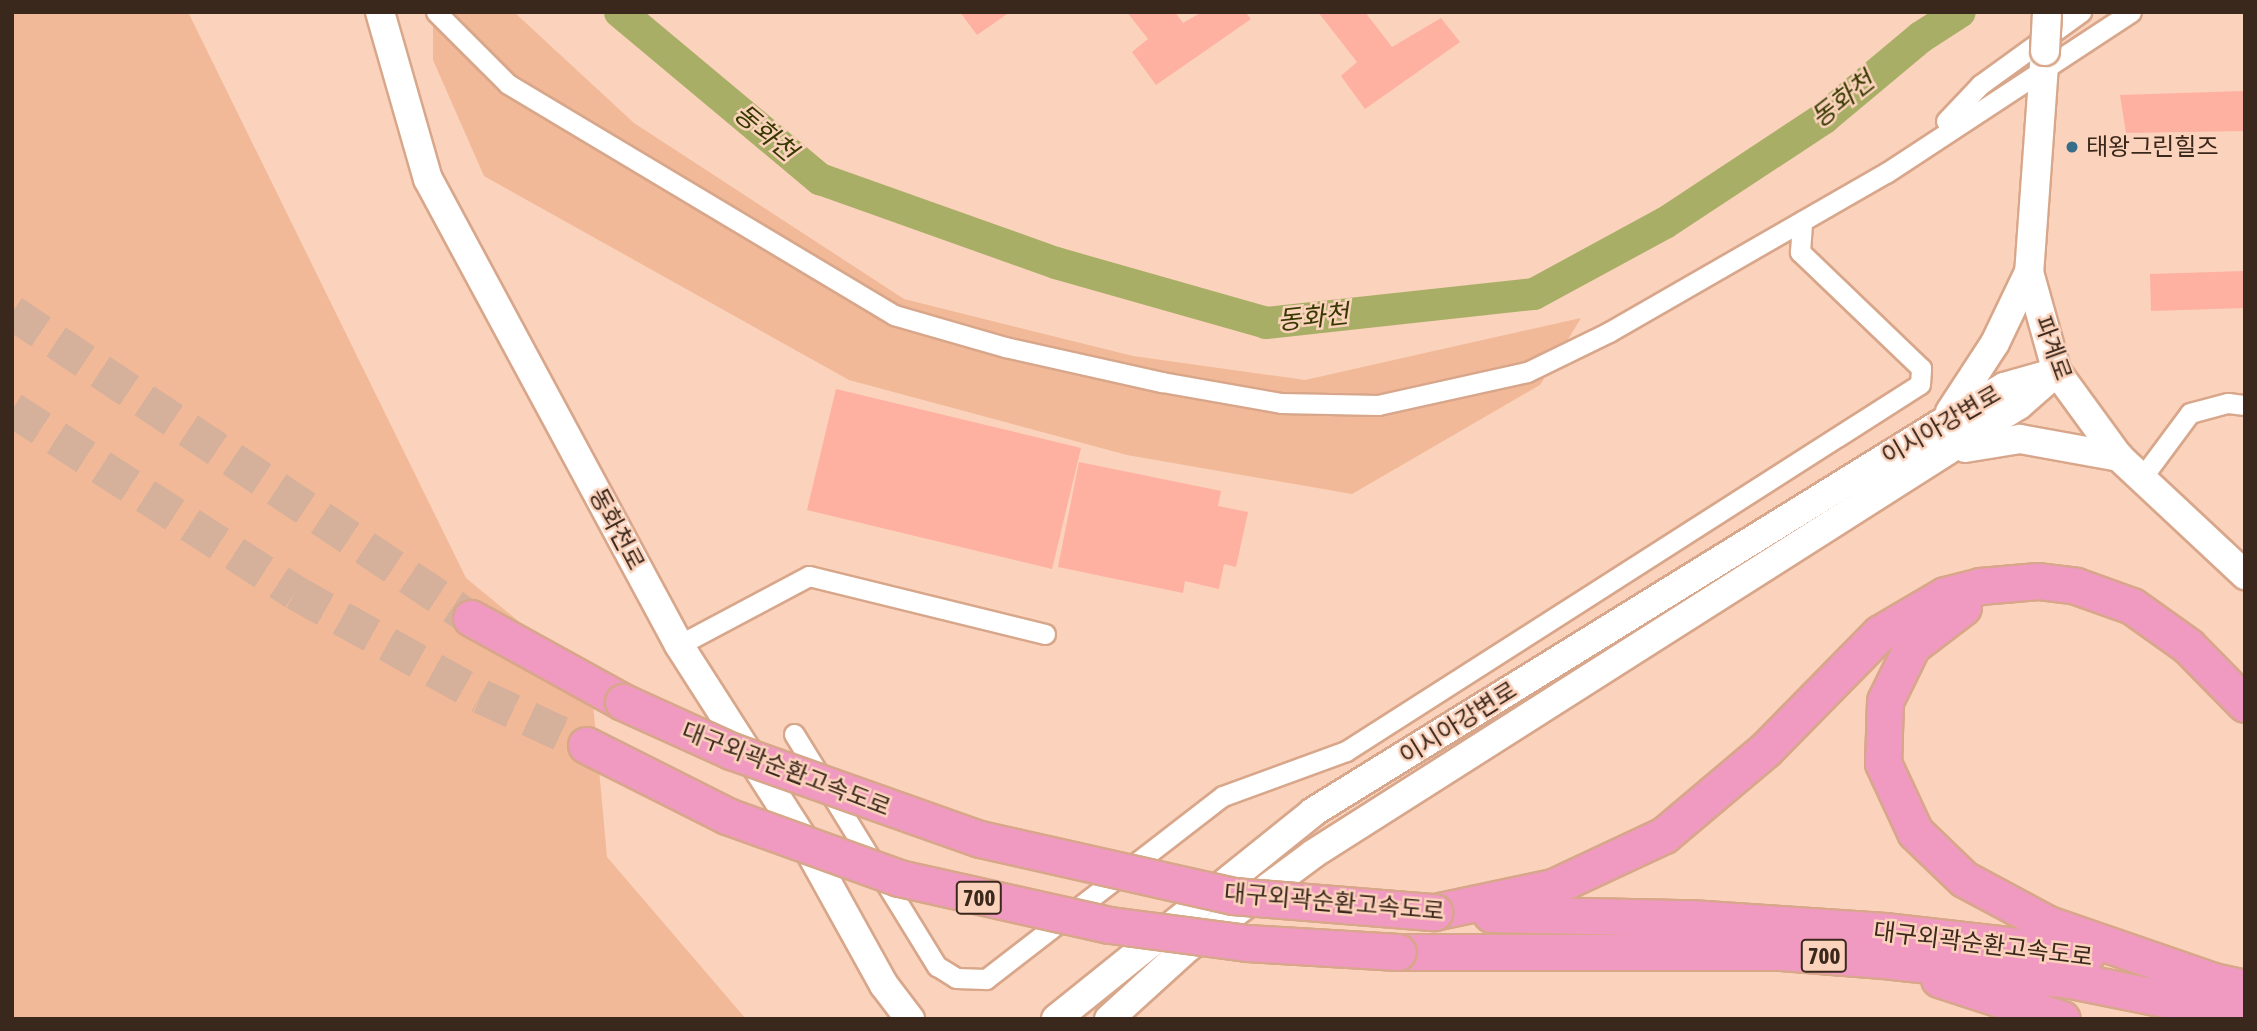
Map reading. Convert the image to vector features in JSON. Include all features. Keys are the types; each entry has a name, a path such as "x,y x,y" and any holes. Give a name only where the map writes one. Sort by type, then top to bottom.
{"highway":[{"path":"1434,912 1553,887 1664,835 1765,750 1880,633 1945,595 1980,586 2063,584 2132,606 2188,646 2245,705"},
{"path":"2211,980 2048,924 1964,879 1915,832 1901,810 1883,763 1881,729 1890,683 1930,627 1968,604 2019,594 2078,601 2146,630 2194,667 2245,723"},
{"name":"대구외곽순환고속도로","path":"471,618 624,702 744,756 980,839 1233,896 1434,912 1690,918 1885,931 2093,955 2245,988"},
{"name":"대구외곽순환고속도로","path":"586,745 727,816 900,878 1110,925 1247,943 1398,952 1781,952 1883,960 2071,980 2245,1015"},
{"path":"1883,960 2062,1019"}],"main road":[{"name":"동화천로","path":"380,12 428,179 679,645 803,839 883,984 910,1019"},
{"name":"파계로","path":"2047,12 2029,272 2057,372 2119,457 2245,575"},
{"path":"1940,424 1989,353 2029,272"},
{"name":"이시아강변로","path":"1055,1016 1313,812 1940,424 2004,387 2057,372"},
{"name":"이시아강변로","path":"1109,1019 1186,948 1313,854 1932,457 2019,405 2057,372"},
{"path":"1932,457 1994,440 2020,439 2119,457"}],"street":[{"path":"436,12 508,84 894,315 1005,348 1281,403 1378,405 1527,372 1609,332 1802,221 1922,148 2044,63 2131,12"},
{"path":"1922,148 1980,85 2081,12"},
{"path":"794,734 937,966 956,978 986,979 1223,796 1346,751 1920,384 1921,368 1800,252 1802,221"},
{"path":"2141,479 2190,413 2228,403 2245,405"},
{"path":"679,645 809,576 1045,634"}],"shaded area":[{"path":"12,12 188,12 466,578 591,681 607,857 746,1019 12,1019"},
{"path":"433,12 514,12 634,123 904,299 1133,356 1305,380 1581,318 1540,385 1352,494 1127,455 849,380 484,176 433,60"}],"building":[{"path":"960,12 1010,12 977,35"},
{"path":"1127,12 1175,12 1183,23 1202,12 1245,12 1251,19 1156,85 1132,52 1148,39"},
{"path":"1318,12 1365,12 1392,47 1441,18 1460,42 1365,109 1341,76 1357,62"},
{"path":"2245,91 2245,131 2126,133 2120,95"},
{"path":"2245,271 2245,308 2151,311 2150,274"},
{"path":"836,389 1081,448 1052,569 807,510"},
{"path":"1079,462 1221,491 1218,506 1248,512 1236,567 1224,564 1219,589 1185,581 1183,593 1058,567"}],"waterway":[{"name":"동화천","path":"620,12 820,179 1056,263 1266,323 1534,294 1665,223 1824,118 1921,37 1960,12"}],"tunnel":[{"path":"12,312 471,618"},
{"path":"12,409 295,592 481,696 586,745"}],"place":[{"name":"태왕그린힐즈","path":"2072,147"}]}
